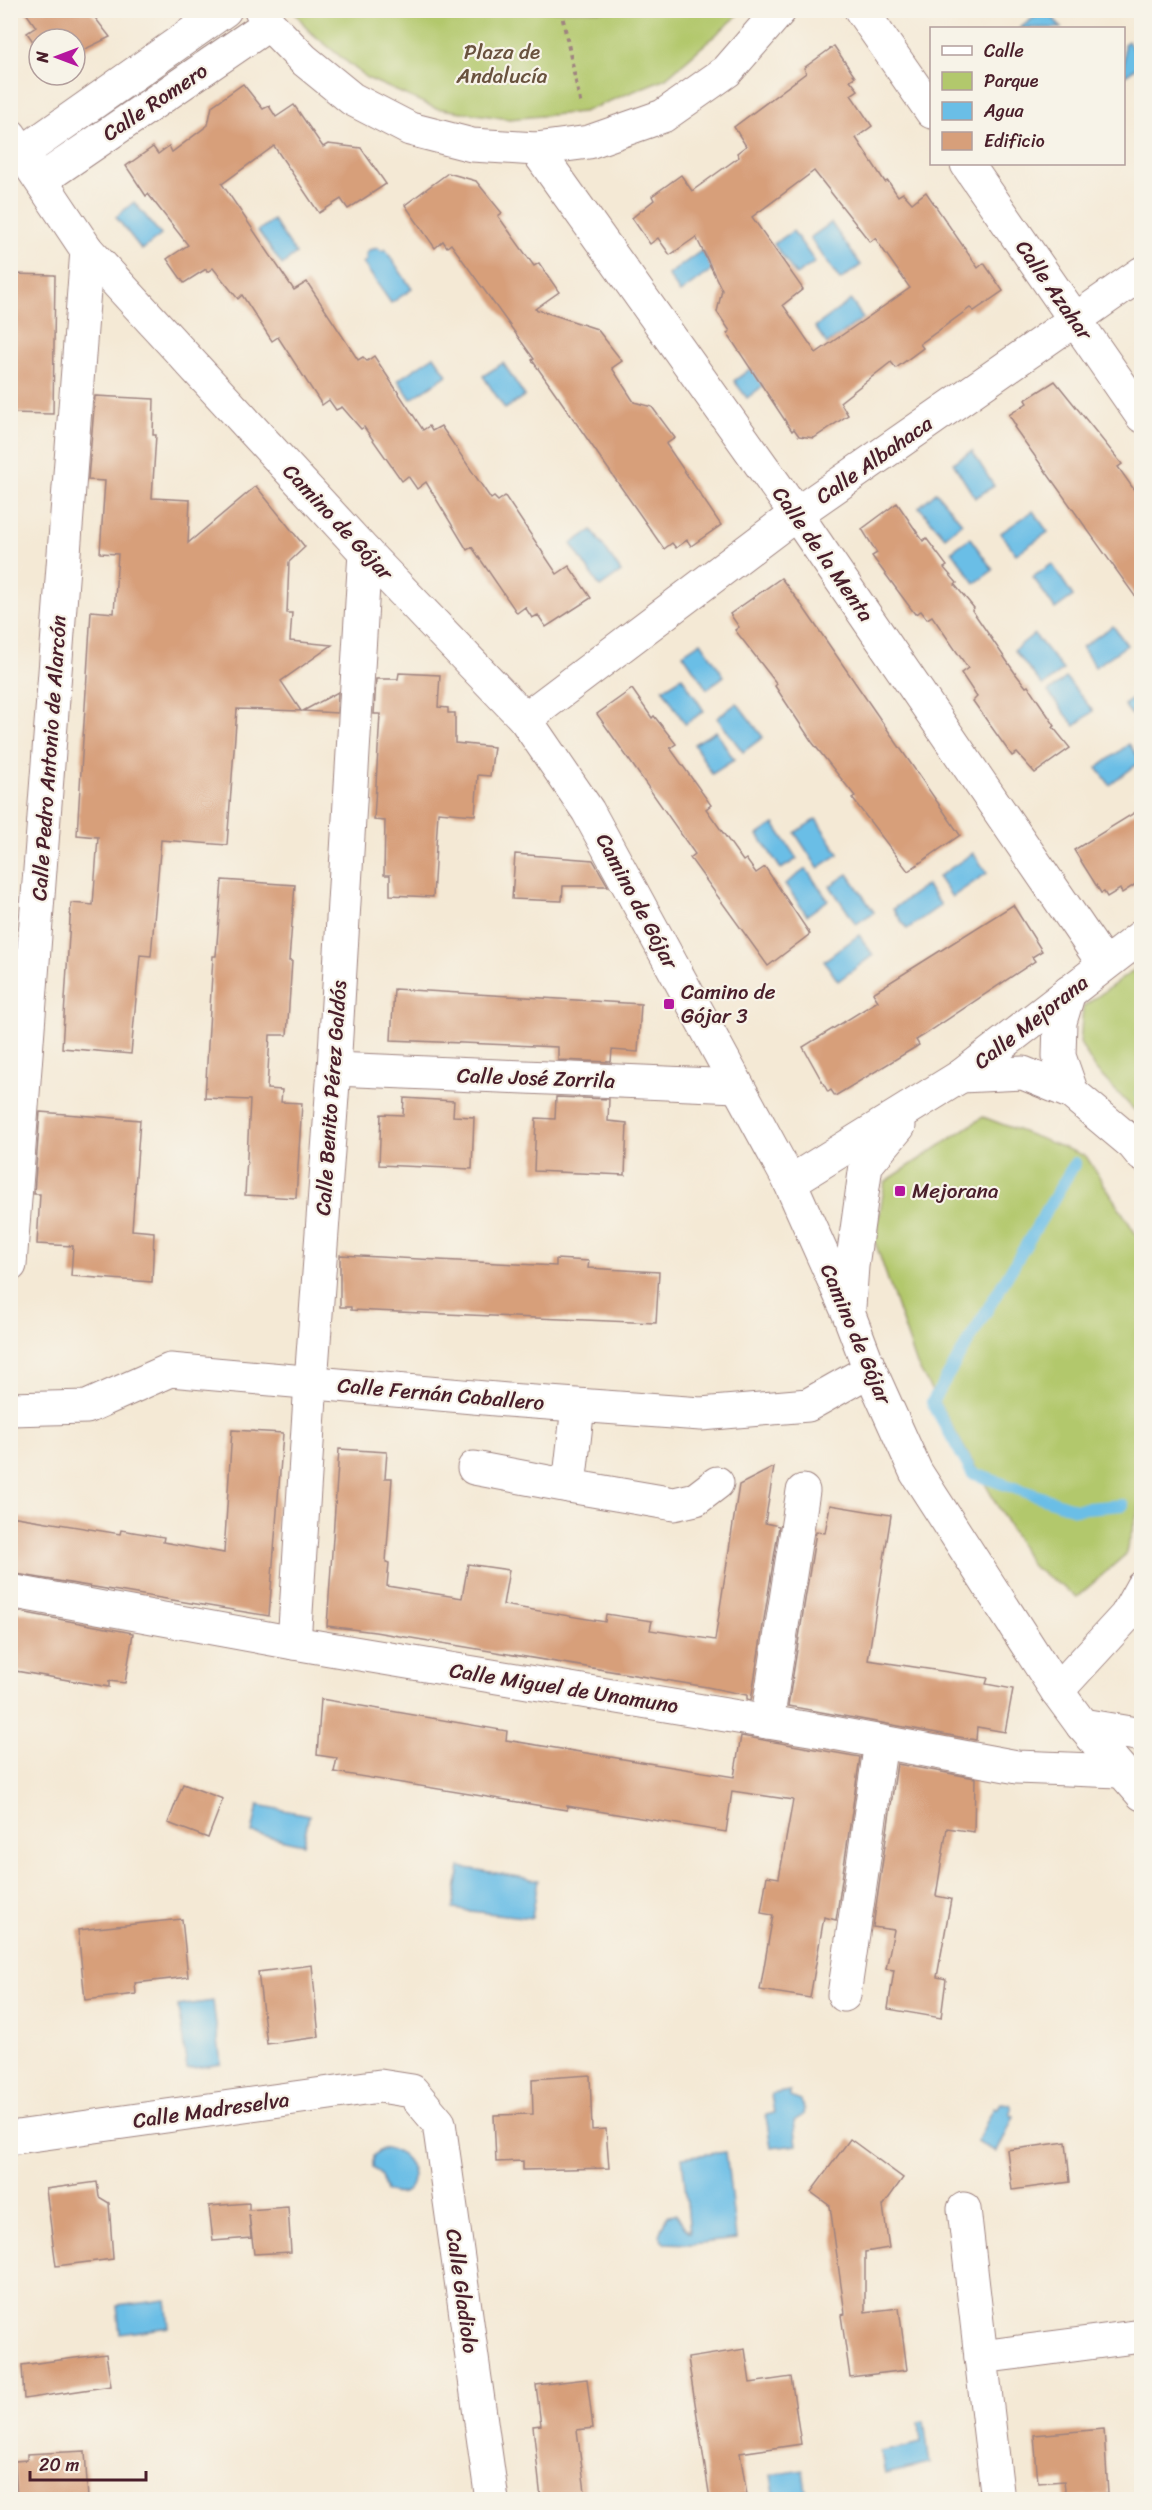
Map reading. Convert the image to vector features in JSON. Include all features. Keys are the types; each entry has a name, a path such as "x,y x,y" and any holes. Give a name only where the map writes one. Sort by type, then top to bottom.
{"street":[{"name":"Calle Romero","path":"16,144 225,10"},
{"path":"265,17 303,59 352,99 410,129 472,145 536,149 589,142 663,116 727,71 780,10"},
{"path":"861,10 930,109"},
{"name":"Calle Romero","path":"41,180 265,17"},
{"name":"Camino de Gójar","path":"16,144 87,250 365,552 525,719 588,811 790,1182 916,1472 1057,1691 1119,1771 1142,1794"},
{"name":"Calle de la Menta","path":"536,149 796,514 1104,964"},
{"name":"Calle Azahar","path":"968,165 1142,416"},
{"name":"Calle Pedro Antonio de Alarcón","path":"10,1265 87,250"},
{"name":"Calle Albahaca","path":"525,719 796,514 1142,273"},
{"name":"Calle Benito Pérez Galdós","path":"294,1643 310,1382 334,1069 365,552"},
{"name":"Calle Mejorana","path":"790,1182 961,1076 1142,936"},
{"path":"1069,992 1060,1022 1059,1056 1072,1093"},
{"name":"Calle José Zorrila","path":"334,1069 737,1086"},
{"path":"961,1076 1023,1073 1072,1093 1133,1144 1142,1155"},
{"name":"Calle Mejorana","path":"848,1312 866,1165 917,1103"},
{"name":"Calle Fernán Caballero","path":"10,1409 87,1407 170,1370 578,1406 701,1414 808,1404 870,1370"},
{"path":"569,1486 578,1406"},
{"path":"474,1468 674,1504 696,1499 717,1483"},
{"path":"767,1722 803,1491"},
{"path":"1057,1691 1126,1616 1142,1587"},
{"name":"Calle Miguel de Unamuno","path":"10,1591 294,1643 767,1722 1017,1767 1119,1771"},
{"path":"1082,1725 1142,1735"},
{"path":"844,1995 881,1742"},
{"name":"Calle Madreselva","path":"10,2138 380,2086 412,2091"},
{"name":"Calle Gladiolo","path":"412,2091 439,2123 492,2499"},
{"path":"964,2209 998,2499"},
{"path":"981,2357 1142,2336"}],"path":[{"path":"561,10 589,142"}],"green space":[{"name":"Plaza de Andalucía","path":"294,11 740,11 734,19 666,78 583,112 509,119 435,108 367,78 309,31"},
{"path":"1141,965 1141,1117 1095,1069 1080,1043 1083,1007"},
{"path":"983,1117 1086,1156 1141,1242 1141,1501 1125,1555 1077,1597 1032,1566 917,1365 875,1242 885,1182"}],"water":[{"path":"1044,10 1048,11 1060,27 1021,27"},
{"path":"1128,41 1141,64 1125,75 1125,43"},
{"path":"134,202 161,235 142,250 116,217"},
{"path":"273,220 296,254 282,265 258,231"},
{"path":"831,223 861,265 840,280 810,238"},
{"path":"793,231 815,262 796,275 774,244"},
{"path":"378,248 382,251 385,249 412,289 391,303 363,263 367,260 366,254 369,250"},
{"path":"701,251 714,268 680,293 668,275"},
{"path":"851,300 863,318 827,344 815,327"},
{"path":"769,355 781,372 747,398 734,381"},
{"path":"434,356 447,375 411,399 398,380"},
{"path":"503,363 525,396 505,409 483,376"},
{"path":"972,451 994,486 975,498 953,463"},
{"path":"936,492 962,523 945,537 919,507"},
{"path":"1033,511 1048,532 1016,554 1001,533"},
{"path":"592,530 621,572 600,587 571,544"},
{"path":"970,538 993,570 975,583 952,551"},
{"path":"1052,564 1073,596 1055,609 1033,577"},
{"path":"1113,626 1127,645 1095,667 1082,647"},
{"path":"1034,634 1063,670 1043,686 1014,650"},
{"path":"701,642 724,676 707,689 683,654"},
{"path":"682,677 704,711 685,724 663,689"},
{"path":"1066,678 1093,711 1075,726 1048,692"},
{"path":"1141,693 1141,719 1137,722 1124,705"},
{"path":"737,703 763,737 743,752 717,718"},
{"path":"716,731 734,760 712,774 694,744"},
{"path":"1129,744 1141,761 1110,785 1097,768"},
{"path":"816,819 839,854 818,868 795,833"},
{"path":"774,824 797,859 781,869 758,835"},
{"path":"973,853 987,873 952,897 938,877"},
{"path":"806,869 828,900 807,915 785,884"},
{"path":"848,874 874,912 856,924 830,886"},
{"path":"926,885 941,905 907,929 893,909"},
{"path":"859,935 873,955 838,981 824,961"},
{"path":"258,1805 309,1815 303,1844 252,1833"},
{"path":"460,1867 538,1880 532,1918 453,1909"},
{"path":"213,2001 221,2064 187,2069 178,2006"},
{"path":"790,2091 790,2097 801,2101 804,2108 803,2115 794,2121 797,2145 771,2148 766,2115 774,2113 771,2094"},
{"path":"1001,2103 1010,2104 1012,2109 1010,2115 1014,2116 997,2152 977,2142 994,2107 997,2109"},
{"path":"386,2148 398,2152 407,2160 413,2178 406,2192 398,2194 386,2191 381,2176 373,2167 373,2156 379,2150"},
{"path":"726,2152 736,2239 692,2244 664,2243 659,2235 667,2215 676,2214 690,2232 682,2157"},
{"path":"166,2300 169,2327 120,2334 117,2306"},
{"path":"924,2421 930,2464 885,2474 881,2452 921,2443 919,2422"},
{"path":"803,2470 807,2499 775,2499 771,2475"}],"building":[{"path":"24,10 89,10 110,37 87,48 87,27 36,27"},
{"path":"834,46 855,77 850,80 858,90 851,95 872,126 856,138 885,182 888,181 898,196 903,193 912,203 926,192 978,268 984,263 1003,291 974,311 970,308 920,344 923,348 896,368 891,362 840,402 848,415 814,438 799,436 794,429 792,431 727,333 730,331 717,312 722,290 696,237 670,255 658,238 650,244 632,218 654,200 652,196 681,175 692,191 739,157 737,153 746,146 734,127 806,73 804,68","holes":["814,171 870,242 875,238 910,288 816,353 783,305 803,289 752,217"]},
{"path":"243,84 263,109 269,106 276,117 294,105 323,147 328,144 361,148 386,184 348,209 341,199 319,213 274,146 222,184 294,290 307,282 358,360 363,357 367,361 374,356 423,430 429,426 432,431 441,426 491,499 494,497 498,501 505,496 557,574 569,566 591,598 546,627 538,615 532,618 525,607 517,613 472,547 467,550 426,482 417,489 408,476 402,481 364,427 361,429 342,407 336,410 329,400 322,405 278,337 272,341 242,295 238,299 213,268 207,272 206,269 184,283 167,259 188,245 148,194 146,196 126,166 153,147 158,154 169,146 172,152 208,125 212,106"},
{"path":"448,173 476,181 502,213 498,216 534,266 539,263 559,292 535,309 597,329 622,361 612,368 634,402 652,407 675,438 666,444 721,525 691,546 687,540 676,548 672,543 664,549 532,360 534,359 451,244 447,247 443,241 435,248 405,205"},
{"path":"10,274 55,275 53,414 10,413"},
{"path":"1055,381 1122,464 1118,467 1142,501 1142,606 1014,427 1016,426 1009,415 1027,403 1025,400"},
{"path":"95,396 154,399 153,435 156,435 152,498 190,500 188,543 256,486 305,547 289,562 287,613 292,613 290,641 332,645 281,681 301,711 237,709 227,845 161,840 151,956 140,955 131,1054 62,1048 71,903 93,905 98,837 77,835 91,611 114,613 118,554 100,553 105,481 88,480"},
{"path":"897,503 923,541 926,538 947,566 944,568 957,583 955,585 974,608 972,610 1015,673 1026,687 1028,686 1055,726 1053,727 1070,748 1035,773 1017,753 1012,756 973,701 977,697 961,673 968,668 932,616 927,619 921,611 915,614 872,556 877,553 862,529"},
{"path":"781,578 960,835 908,871 852,798 855,796 812,742 775,686 777,684 735,630 739,627 730,614"},
{"path":"399,673 440,675 438,707 448,708 448,713 455,713 455,743 494,747 490,776 478,775 475,815 438,812 433,897 390,895 390,875 384,875 385,821 374,820 380,714 374,714 376,679 398,679"},
{"path":"632,689 652,718 654,716 676,744 670,748 711,805 706,809 743,861 746,859 756,873 765,867 810,934 768,966 690,858 695,854 597,714"},
{"path":"338,692 337,713 303,711"},
{"path":"1142,808 1142,880 1122,893 1120,889 1107,897 1104,892 1101,893 1074,850"},
{"path":"515,854 593,860 608,886 563,886 562,901 512,899"},
{"path":"222,880 295,885 289,961 292,961 287,1035 270,1035 267,1089 282,1090 281,1102 302,1103 296,1198 245,1195 250,1100 205,1098 213,956 216,956"},
{"path":"1013,905 1042,951 1032,957 1035,961 916,1040 919,1045 835,1096 831,1090 828,1092 803,1047 878,1001 873,993"},
{"path":"394,989 641,1004 638,1052 612,1050 611,1062 558,1060 558,1047 391,1040"},
{"path":"556,1097 609,1099 608,1121 627,1123 625,1175 534,1171 536,1118 555,1119"},
{"path":"404,1098 454,1101 453,1116 474,1117 472,1169 379,1165 381,1114 403,1115"},
{"path":"40,1112 140,1120 132,1230 154,1232 152,1282 71,1276 73,1246 37,1244 40,1194 34,1194"},
{"path":"340,1255 556,1266 556,1259 589,1261 588,1268 659,1272 656,1323 351,1310 351,1307 340,1307"},
{"path":"232,1430 283,1433 269,1616 10,1573 10,1516 120,1534 121,1530 164,1537 163,1542 224,1553"},
{"path":"339,1449 387,1452 385,1478 392,1478 386,1562 389,1563 387,1586 462,1598 468,1564 509,1570 503,1605 605,1622 606,1614 652,1621 650,1630 715,1640 739,1485 774,1467 765,1523 779,1526 751,1700 747,1699 747,1695 707,1687 327,1626"},
{"path":"830,1505 891,1515 868,1660 988,1678 986,1684 1013,1689 1005,1732 977,1727 976,1740 788,1706 816,1532 825,1533"},
{"path":"10,1610 133,1633 125,1683 109,1681 109,1687 10,1670"},
{"path":"321,1699 507,1731 506,1740 734,1777 741,1736 860,1757 836,1920 824,1917 810,1998 760,1990 773,1915 761,1913 767,1876 779,1878 793,1800 732,1791 726,1832 567,1806 567,1810 334,1772 337,1758 317,1755"},
{"path":"897,1764 975,1778 974,1832 947,1828 936,1896 951,1899 937,1977 946,1979 941,2018 888,2009 894,1970 886,1969 894,1930 873,1927"},
{"path":"183,1784 223,1799 208,1838 168,1823"},
{"path":"182,1919 188,1977 135,1983 136,1994 85,2000 78,1930"},
{"path":"312,1965 319,2037 267,2044 258,1972"},
{"path":"590,2075 592,2130 606,2129 609,2168 523,2170 523,2161 496,2162 494,2115 533,2114 532,2079"},
{"path":"850,2139 903,2178 883,2206 889,2248 865,2252 865,2312 899,2308 907,2370 850,2377 841,2315 845,2314 830,2206 811,2192"},
{"path":"1066,2142 1070,2182 1012,2190 1007,2150"},
{"path":"97,2182 99,2197 109,2203 113,2259 56,2266 46,2189"},
{"path":"249,2203 249,2210 288,2207 291,2252 254,2254 249,2214 251,2238 213,2241 209,2206"},
{"path":"745,2349 750,2383 791,2377 801,2444 740,2453 747,2495 710,2499 688,2358"},
{"path":"106,2354 111,2386 24,2399 22,2365"},
{"path":"587,2379 593,2428 577,2430 586,2499 541,2499 533,2426 541,2425 536,2385"},
{"path":"1104,2429 1108,2494 1066,2498 1064,2481 1038,2483 1034,2435"},
{"path":"85,2451 88,2499 17,2499 15,2461 27,2460 27,2454"}],"waterway":[{"path":"1075,1163 932,1402 972,1473 1075,1509 1123,1505"}],"place":[{"name":"Camino de Gójar 3","path":"669,1004"},
{"name":"Mejorana","path":"900,1191"}]}
